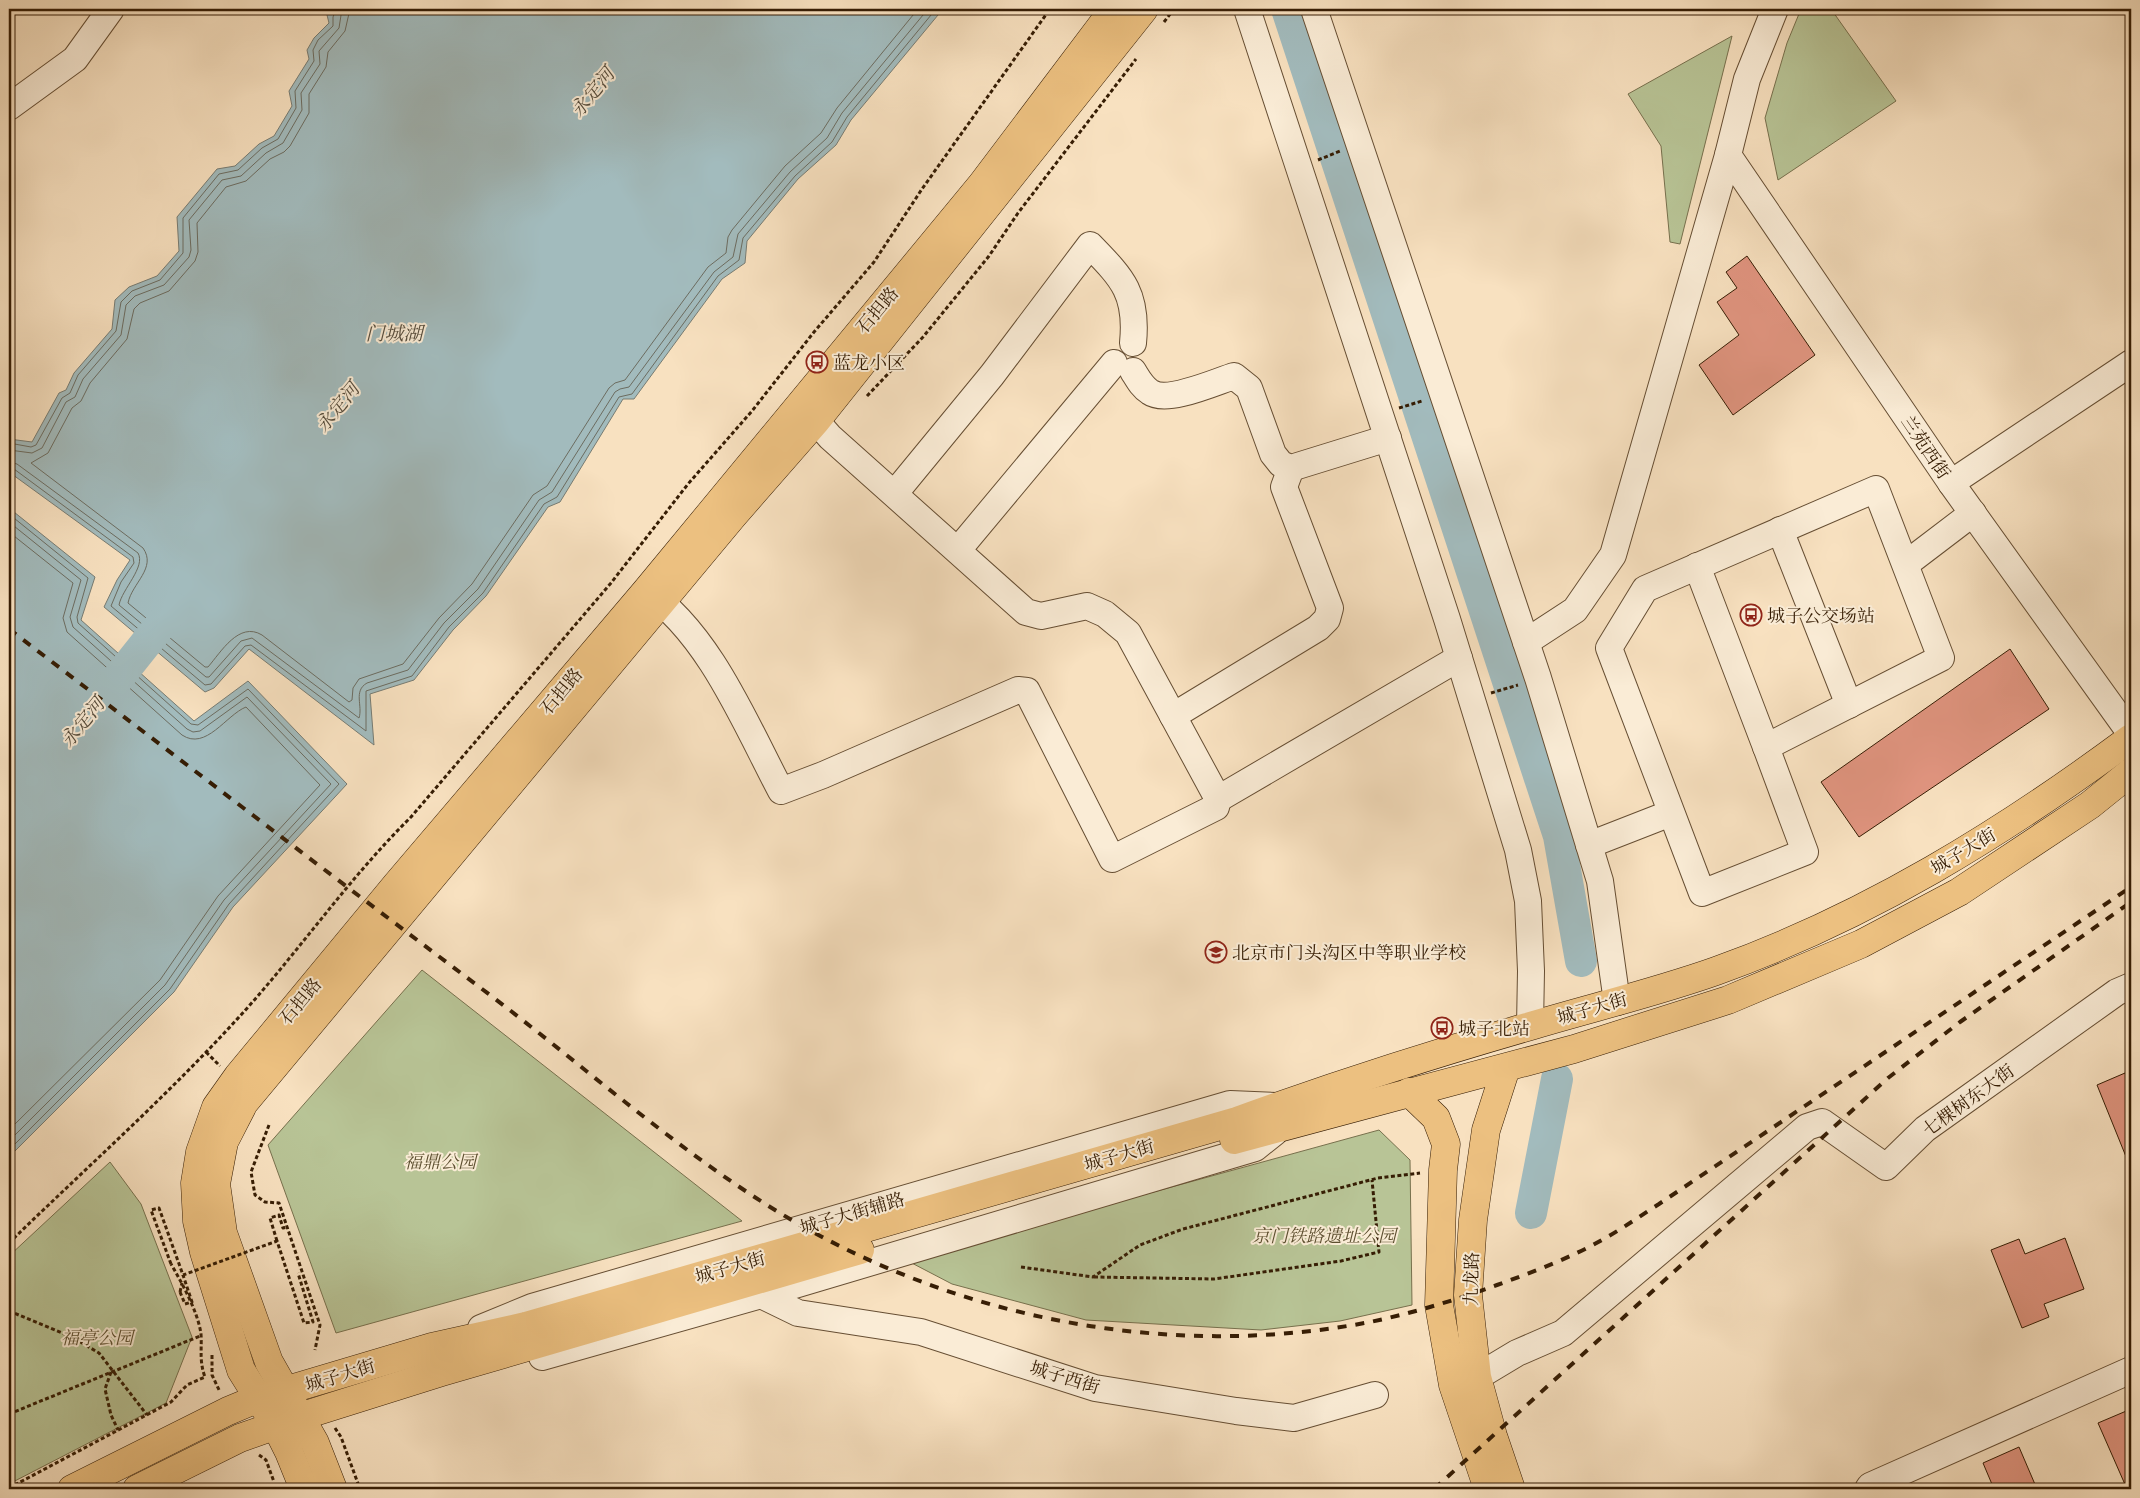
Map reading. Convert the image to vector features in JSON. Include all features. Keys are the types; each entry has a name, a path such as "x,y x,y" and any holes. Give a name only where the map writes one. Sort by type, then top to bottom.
{"main road":[{"name":"石担路","path":"333,1489 302,1416 269,1362 223,1232 216,1184 224,1142 244,1103 654,596 982,184 1114,9"},
{"name":"石担路","path":"304,1489 276,1426 241,1370 204,1252 197,1221 195,1183 200,1152 216,1106 238,1076 396,885 654,596 816,421 1153,17"},
{"name":"城子大街","path":"137,1489 240,1438 302,1416 1280,1116 1333,1086 1530,1026 1618,1002 1717,970 1849,916 1975,846 2082,775 2131,738"},
{"name":"城子大街","path":"72,1489 228,1411 258,1399 432,1347 526,1326 1237,1121 1280,1116 1409,1092 1574,1049 1728,1000 1861,944 1959,892 2090,805 2131,772"},
{"name":"九龙路","path":"1506,1068 1486,1130 1474,1220 1468,1295 1477,1377 1493,1436 1511,1489"},
{"name":"九龙路","path":"1409,1092 1436,1118 1446,1144 1443,1170 1439,1305 1453,1385 1488,1489"}],"street":[{"path":"9,107 75,59 110,9"},
{"path":"1247,9 1459,658 1518,850 1528,901 1531,971 1530,1026"},
{"path":"1314,9 1538,678 1600,881 1618,1002"},
{"path":"1526,642 1574,610 1612,555 1728,155 1747,79 1775,9"},
{"name":"兰苑西街","path":"1728,155 1951,483 2131,734"},
{"path":"895,493 992,375 1090,245 1122,279 1132,304 1133,342 1118,344 1113,353 1123,367 1152,394 1167,396 1234,376 1249,388 1273,454 1281,464 1291,468 1388,438"},
{"path":"1951,483 2131,363"},
{"path":"958,550 1123,367"},
{"path":"654,596 678,617 713,663 781,792 1018,690 1027,691 1112,859 1216,807 1218,799 1128,633 1104,614 1087,606 1041,616 1026,612 895,493 830,437 816,421"},
{"path":"1173,716 1318,628 1327,619 1330,608 1284,487 1291,468"},
{"path":"1697,566 1805,852 1702,893 1610,648 1645,589 1697,566 1780,530 1876,489 1906,564 1941,658 1766,747"},
{"path":"1906,564 1973,513"},
{"path":"1780,530 1849,705"},
{"path":"1218,799 1459,658"},
{"path":"1589,845 1672,812"},
{"name":"七棵树东大街","path":"1477,1377 1517,1353 1563,1333 1807,1128 1822,1122 1886,1167 1925,1129 2116,992 2131,986"},
{"path":"442,1372 538,1358 762,1295 1255,1148 1280,1116"},
{"name":"城子西街","path":"762,1295 798,1313 921,1332 1095,1388 1236,1412 1294,1418 1375,1395"},
{"path":"1868,1489 1870,1486 1911,1467 2131,1370"}],"path":[{"path":"9,1243 206,1052 249,1006 378,849 411,816 611,583 688,484 752,411 814,332 874,262 922,189 1050,9"},
{"path":"1153,17 1174,9"},
{"path":"861,403 923,337 990,256 1018,213 1138,56"},
{"path":"1298,167 1358,144"},
{"path":"1380,414 1443,395"},
{"path":"1471,700 1538,678"},
{"path":"206,1052 223,1070"},
{"path":"269,1125 251,1172 255,1196 265,1202 280,1203 285,1227"},
{"path":"1094,1277 1140,1246 1183,1229 1372,1180 1443,1170"},
{"path":"1021,1267 1094,1277 1214,1279 1341,1260 1379,1252 1372,1180"},
{"path":"9,1488 171,1402 187,1385 205,1377 201,1366 200,1336 196,1319 182,1282 171,1264 151,1210 159,1208 192,1302 185,1304 180,1292 182,1282"},
{"path":"302,1270 298,1273 313,1322 304,1324 270,1218 279,1215 302,1270 320,1324 315,1350"},
{"path":"183,1275 277,1241"},
{"path":"251,1247 254,1256"},
{"path":"9,1311 72,1336 99,1353 147,1415"},
{"path":"9,1414 200,1336"},
{"path":"112,1371 105,1389 111,1415 118,1430"},
{"path":"240,1438 266,1460 278,1489"}],"green space":[{"path":"1801,9 1831,9 1896,101 1778,180 1765,118 1787,43"},
{"path":"1732,36 1680,244 1670,242 1661,146 1628,94"},
{"name":"福鼎公园","path":"422,970 742,1221 336,1333 268,1145"},
{"name":"京门铁路遗址公园","path":"1379,1130 1410,1160 1412,1305 1340,1321 1261,1330 1086,1320 952,1284 906,1260"},
{"name":"福亭公园","path":"110,1162 141,1204 192,1337 166,1403 9,1484 9,1256"}],"water":[{"name":"门城湖","path":"332,9 943,9 851,120 836,145 798,179 747,241 745,263 722,279 634,399 623,399 560,502 548,507 486,596 453,630 414,680 370,694 374,745 249,649 214,688 205,692 104,607 117,580 130,560 9,472 9,439 32,442 59,393 66,390 74,373 112,329 115,300 129,287 157,276 179,251 177,217 217,169 235,166 259,144 274,136 292,106 289,91 309,59 307,50 314,38 329,23 327,15"},
{"path":"9,508 95,577 81,620 194,721 248,681 347,784 233,907 174,992 9,1157"}],"building":[{"path":"1747,256 1815,355 1733,415 1699,365 1739,335 1717,302 1737,288 1726,272"},
{"path":"2010,649 2049,709 1859,837 1821,782"},
{"path":"2125,1073 2131,1090 2131,1169 2097,1085"},
{"path":"2065,1238 2084,1289 2044,1304 2049,1317 2022,1328 1991,1250 2019,1239 2025,1254"},
{"path":"2131,1409 2131,1489 2127,1489 2098,1423"},
{"path":"2019,1447 2037,1489 1994,1489 1983,1463"}],"waterway":[{"path":"1287,9 1559,836 1581,961"},
{"name":"永定河","path":"103,697 174,608"},
{"path":"1531,1213 1557,1079"}],"railway":[{"path":"9,629 494,998 702,1161 775,1210 842,1247 913,1279 987,1303 1062,1321 1139,1332 1216,1336 1293,1333 1370,1322 1466,1296 1564,1259 1590,1247 1659,1204 2131,887"},
{"path":"1434,1489 1888,1078 1960,1022 2131,902"}],"place":[{"name":"蓝龙小区","path":"817,362"},
{"name":"城子公交场站","path":"1751,615"},
{"name":"北京市门头沟区中等职业学校","path":"1216,952"},
{"name":"城子北站","path":"1442,1028"}]}
